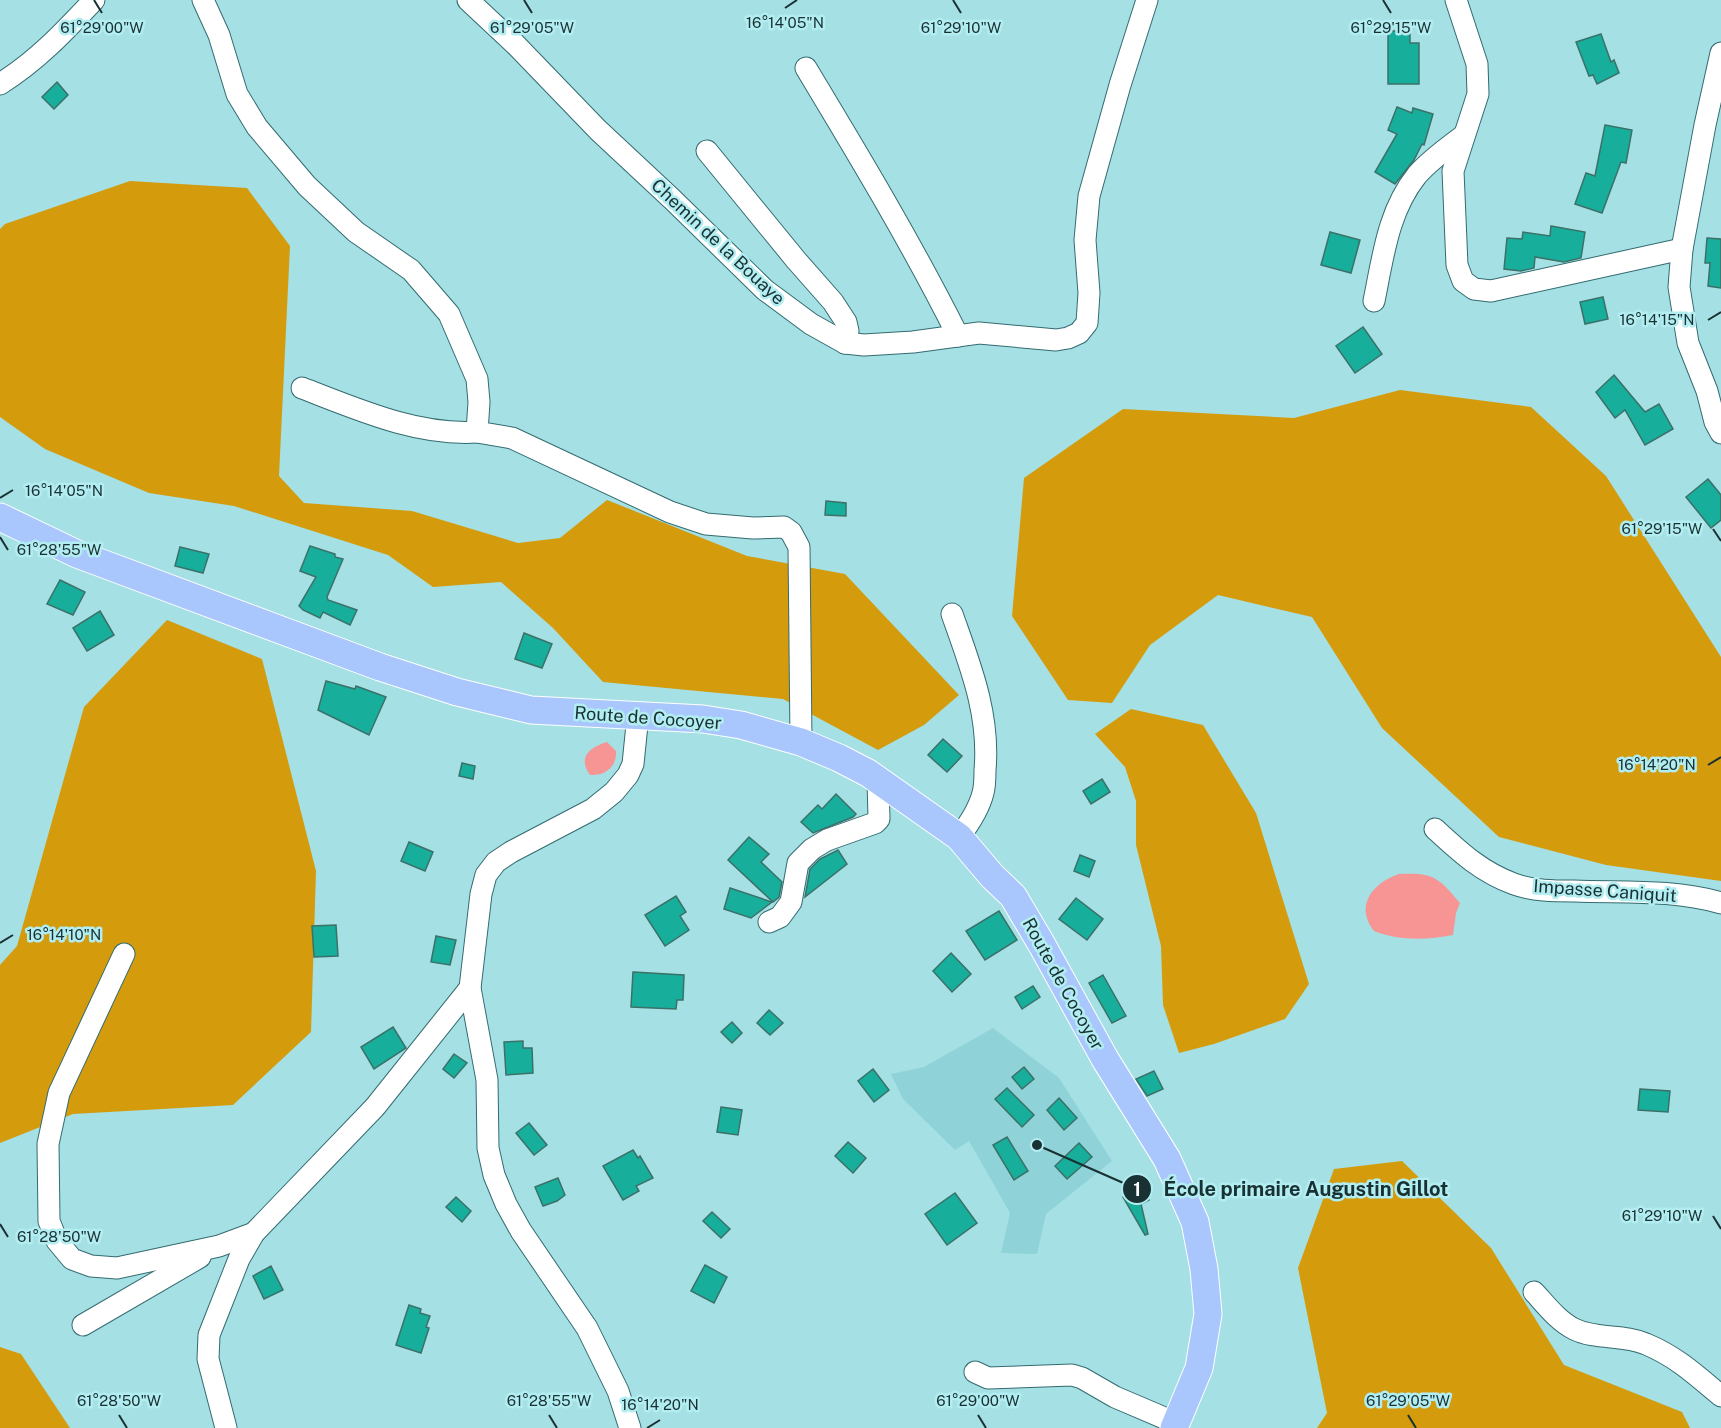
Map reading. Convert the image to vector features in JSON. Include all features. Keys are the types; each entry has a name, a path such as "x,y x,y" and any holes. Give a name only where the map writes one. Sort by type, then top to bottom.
{"main road":[{"name":"Route de Cocoyer","path":"0,517 77,554 380,667 457,692 531,710 703,719 741,724 801,742 839,758 878,780 959,837 992,876 1013,896 1105,1059 1167,1159 1195,1222 1204,1269 1208,1314 1199,1368 1175,1425"}],"street":[{"path":"0,84 55,43 94,0"},
{"path":"203,0 219,35 237,94 257,127 307,186 356,232 411,270 449,314 477,379 479,402 477,432"},
{"name":"Chemin de la Bouaye","path":"468,0 515,44 598,130 674,200 765,290 812,324 845,342 864,345 913,342 979,333 1056,340 1079,333 1087,323 1089,293 1085,240 1089,196 1147,0"},
{"path":"1456,0 1478,64 1478,94 1453,171 1457,265 1463,281 1474,289 1491,291 1682,249"},
{"path":"1721,53 1682,249 1679,287 1683,316 1694,361 1714,395 1715,422 1721,433"},
{"path":"806,68 880,192 958,336"},
{"path":"1374,301 1390,225 1403,195 1418,174 1437,155 1463,136"},
{"path":"707,151 833,302 846,322 848,331 845,342"},
{"path":"302,388 376,416 434,430 477,432 513,438 670,512 706,524 753,528 784,527 791,532 799,547 801,742"},
{"path":"952,614 978,688 985,728 986,758 983,793 972,819 959,837"},
{"path":"628,1428 618,1391 588,1328 521,1231 494,1175 488,1148 487,1080 470,988 486,875 496,862 511,852 593,809 614,792 628,775 633,764 638,715"},
{"path":"770,922 780,917 791,902 798,863 812,849 826,840 869,827 879,819 878,780"},
{"name":"Impasse Caniquit","path":"1435,829 1470,861 1514,884 1540,890 1648,892 1721,903"},
{"path":"124,954 59,1093 48,1144 49,1221 57,1241 72,1258 91,1266 117,1268 219,1246 254,1233"},
{"path":"226,1428 208,1359 209,1335 239,1259 254,1233 375,1107 470,988"},
{"path":"83,1325 219,1246"},
{"path":"1534,1292 1556,1316 1572,1328 1582,1332 1643,1343 1676,1359 1721,1396"},
{"path":"975,1372 987,1378 1072,1375 1175,1425"}],"shaded area":[{"path":"130,181 247,188 290,246 279,476 304,503 412,511 518,543 560,538 607,500 747,556 845,574 959,695 924,725 878,750 783,699 603,682 553,628 501,582 433,587 388,555 234,506 149,493 45,449 0,417 0,229 5,224"},
{"path":"1400,390 1531,407 1606,476 1721,657 1721,881 1606,865 1499,837 1382,728 1312,617 1218,595 1150,645 1112,703 1068,700 1012,616 1024,478 1123,409 1294,418"},
{"path":"167,620 262,659 316,871 311,1032 233,1105 73,1114 0,1143 0,965 17,946 84,707"},
{"path":"1131,709 1203,725 1256,813 1309,984 1285,1019 1214,1044 1179,1053 1163,1005 1161,946 1136,845 1136,801 1125,767 1095,734"},
{"path":"607,742 616,751 612,766 601,774 590,775 585,763 587,754 595,747"},
{"path":"1399,874 1420,874 1435,878 1453,894 1460,903 1453,935 1413,939 1393,937 1374,931 1366,912 1369,896 1381,883"},
{"path":"993,1028 1059,1078 1112,1161 1046,1214 1037,1254 1001,1253 1010,1213 969,1141 955,1150 903,1099 891,1074 924,1067"},
{"path":"1402,1161 1491,1248 1564,1365 1682,1412 1690,1428 1317,1428 1327,1413 1298,1268 1334,1169"},
{"path":"0,1347 21,1354 70,1428 0,1428"}],"building":[{"path":"1388,31 1410,31 1410,43 1419,43 1419,84 1388,84"},
{"path":"1601,34 1611,62 1614,60 1619,73 1597,84 1593,75 1589,76 1576,42"},
{"path":"57,82 68,95 54,109 42,97"},
{"path":"1397,107 1412,113 1413,108 1433,114 1424,145 1422,144 1414,160 1395,184 1375,172 1397,134 1388,130"},
{"path":"1605,125 1632,130 1626,163 1621,162 1602,213 1575,204 1586,173 1595,176"},
{"path":"1551,226 1585,232 1581,258 1564,262 1535,257 1534,268 1521,271 1504,269 1507,238 1522,239 1523,232 1550,236"},
{"path":"1330,232 1360,240 1351,273 1321,265"},
{"path":"1707,238 1721,239 1721,288 1708,286 1710,263 1705,263"},
{"path":"1603,297 1608,319 1585,324 1580,302"},
{"path":"1363,327 1382,354 1355,373 1336,346"},
{"path":"1614,375 1645,412 1659,404 1673,429 1645,445 1625,410 1615,418 1596,392"},
{"path":"1708,479 1721,495 1721,520 1711,528 1686,497"},
{"path":"826,501 846,503 846,516 825,515"},
{"path":"310,546 343,559 327,597 328,600 357,610 350,625 323,612 320,618 299,606 316,577 300,571"},
{"path":"180,547 209,554 203,573 175,566"},
{"path":"60,580 85,592 73,615 47,604"},
{"path":"100,611 114,635 87,651 73,628"},
{"path":"524,633 552,644 542,668 515,659"},
{"path":"326,681 355,689 356,686 386,697 369,735 318,710"},
{"path":"943,739 962,756 947,772 928,755"},
{"path":"462,763 475,766 473,779 459,776"},
{"path":"1102,779 1110,792 1091,804 1083,791"},
{"path":"836,794 856,814 813,833 801,822 818,805 822,809"},
{"path":"749,837 769,854 761,862 782,882 779,897 773,902 728,860"},
{"path":"409,842 433,852 425,871 401,861"},
{"path":"838,850 847,864 805,897 810,869 820,859"},
{"path":"1080,855 1095,861 1089,877 1074,871"},
{"path":"730,888 772,902 751,918 724,909"},
{"path":"676,896 686,912 680,916 689,930 665,946 645,915"},
{"path":"1076,898 1103,919 1087,940 1059,919"},
{"path":"999,911 1017,940 985,960 966,931"},
{"path":"336,925 338,956 314,957 312,926"},
{"path":"436,936 456,940 450,965 431,962"},
{"path":"951,953 971,974 952,992 933,971"},
{"path":"633,972 684,975 683,1000 677,1000 676,1009 631,1007"},
{"path":"1103,975 1126,1016 1112,1023 1089,983"},
{"path":"1033,986 1040,997 1022,1009 1015,997"},
{"path":"769,1010 783,1023 770,1035 757,1023"},
{"path":"732,1022 742,1033 732,1043 721,1032"},
{"path":"393,1027 406,1048 374,1069 361,1047"},
{"path":"523,1041 523,1048 532,1048 533,1073 506,1075 504,1042"},
{"path":"454,1054 467,1063 454,1078 443,1069"},
{"path":"1024,1067 1034,1079 1022,1089 1012,1077"},
{"path":"873,1069 889,1090 874,1102 858,1081"},
{"path":"1154,1071 1163,1089 1147,1096 1136,1079"},
{"path":"1007,1088 1034,1115 1022,1127 995,1099"},
{"path":"1640,1089 1670,1091 1668,1112 1638,1110"},
{"path":"1059,1098 1077,1118 1064,1130 1047,1110"},
{"path":"721,1107 742,1110 738,1135 717,1132"},
{"path":"529,1123 547,1145 534,1155 516,1133"},
{"path":"1007,1137 1028,1171 1014,1180 993,1145"},
{"path":"848,1142 866,1158 853,1173 835,1156"},
{"path":"1079,1143 1092,1157 1067,1179 1055,1166"},
{"path":"633,1150 638,1158 640,1156 653,1178 636,1186 639,1191 623,1200 603,1166"},
{"path":"558,1178 565,1195 543,1206 535,1187"},
{"path":"1141,1187 1149,1200 1141,1204 1148,1234 1145,1235 1123,1197"},
{"path":"955,1193 977,1223 947,1245 925,1214"},
{"path":"456,1197 471,1211 462,1222 446,1207"},
{"path":"712,1212 730,1229 721,1238 703,1221"},
{"path":"705,1265 727,1277 714,1303 691,1291"},
{"path":"271,1266 283,1290 264,1299 253,1276"},
{"path":"409,1305 421,1309 420,1313 430,1316 426,1327 429,1328 421,1353 396,1345"}],"place":[{"name":"École primaire Augustin Gillot","path":"1037,1145"}]}
